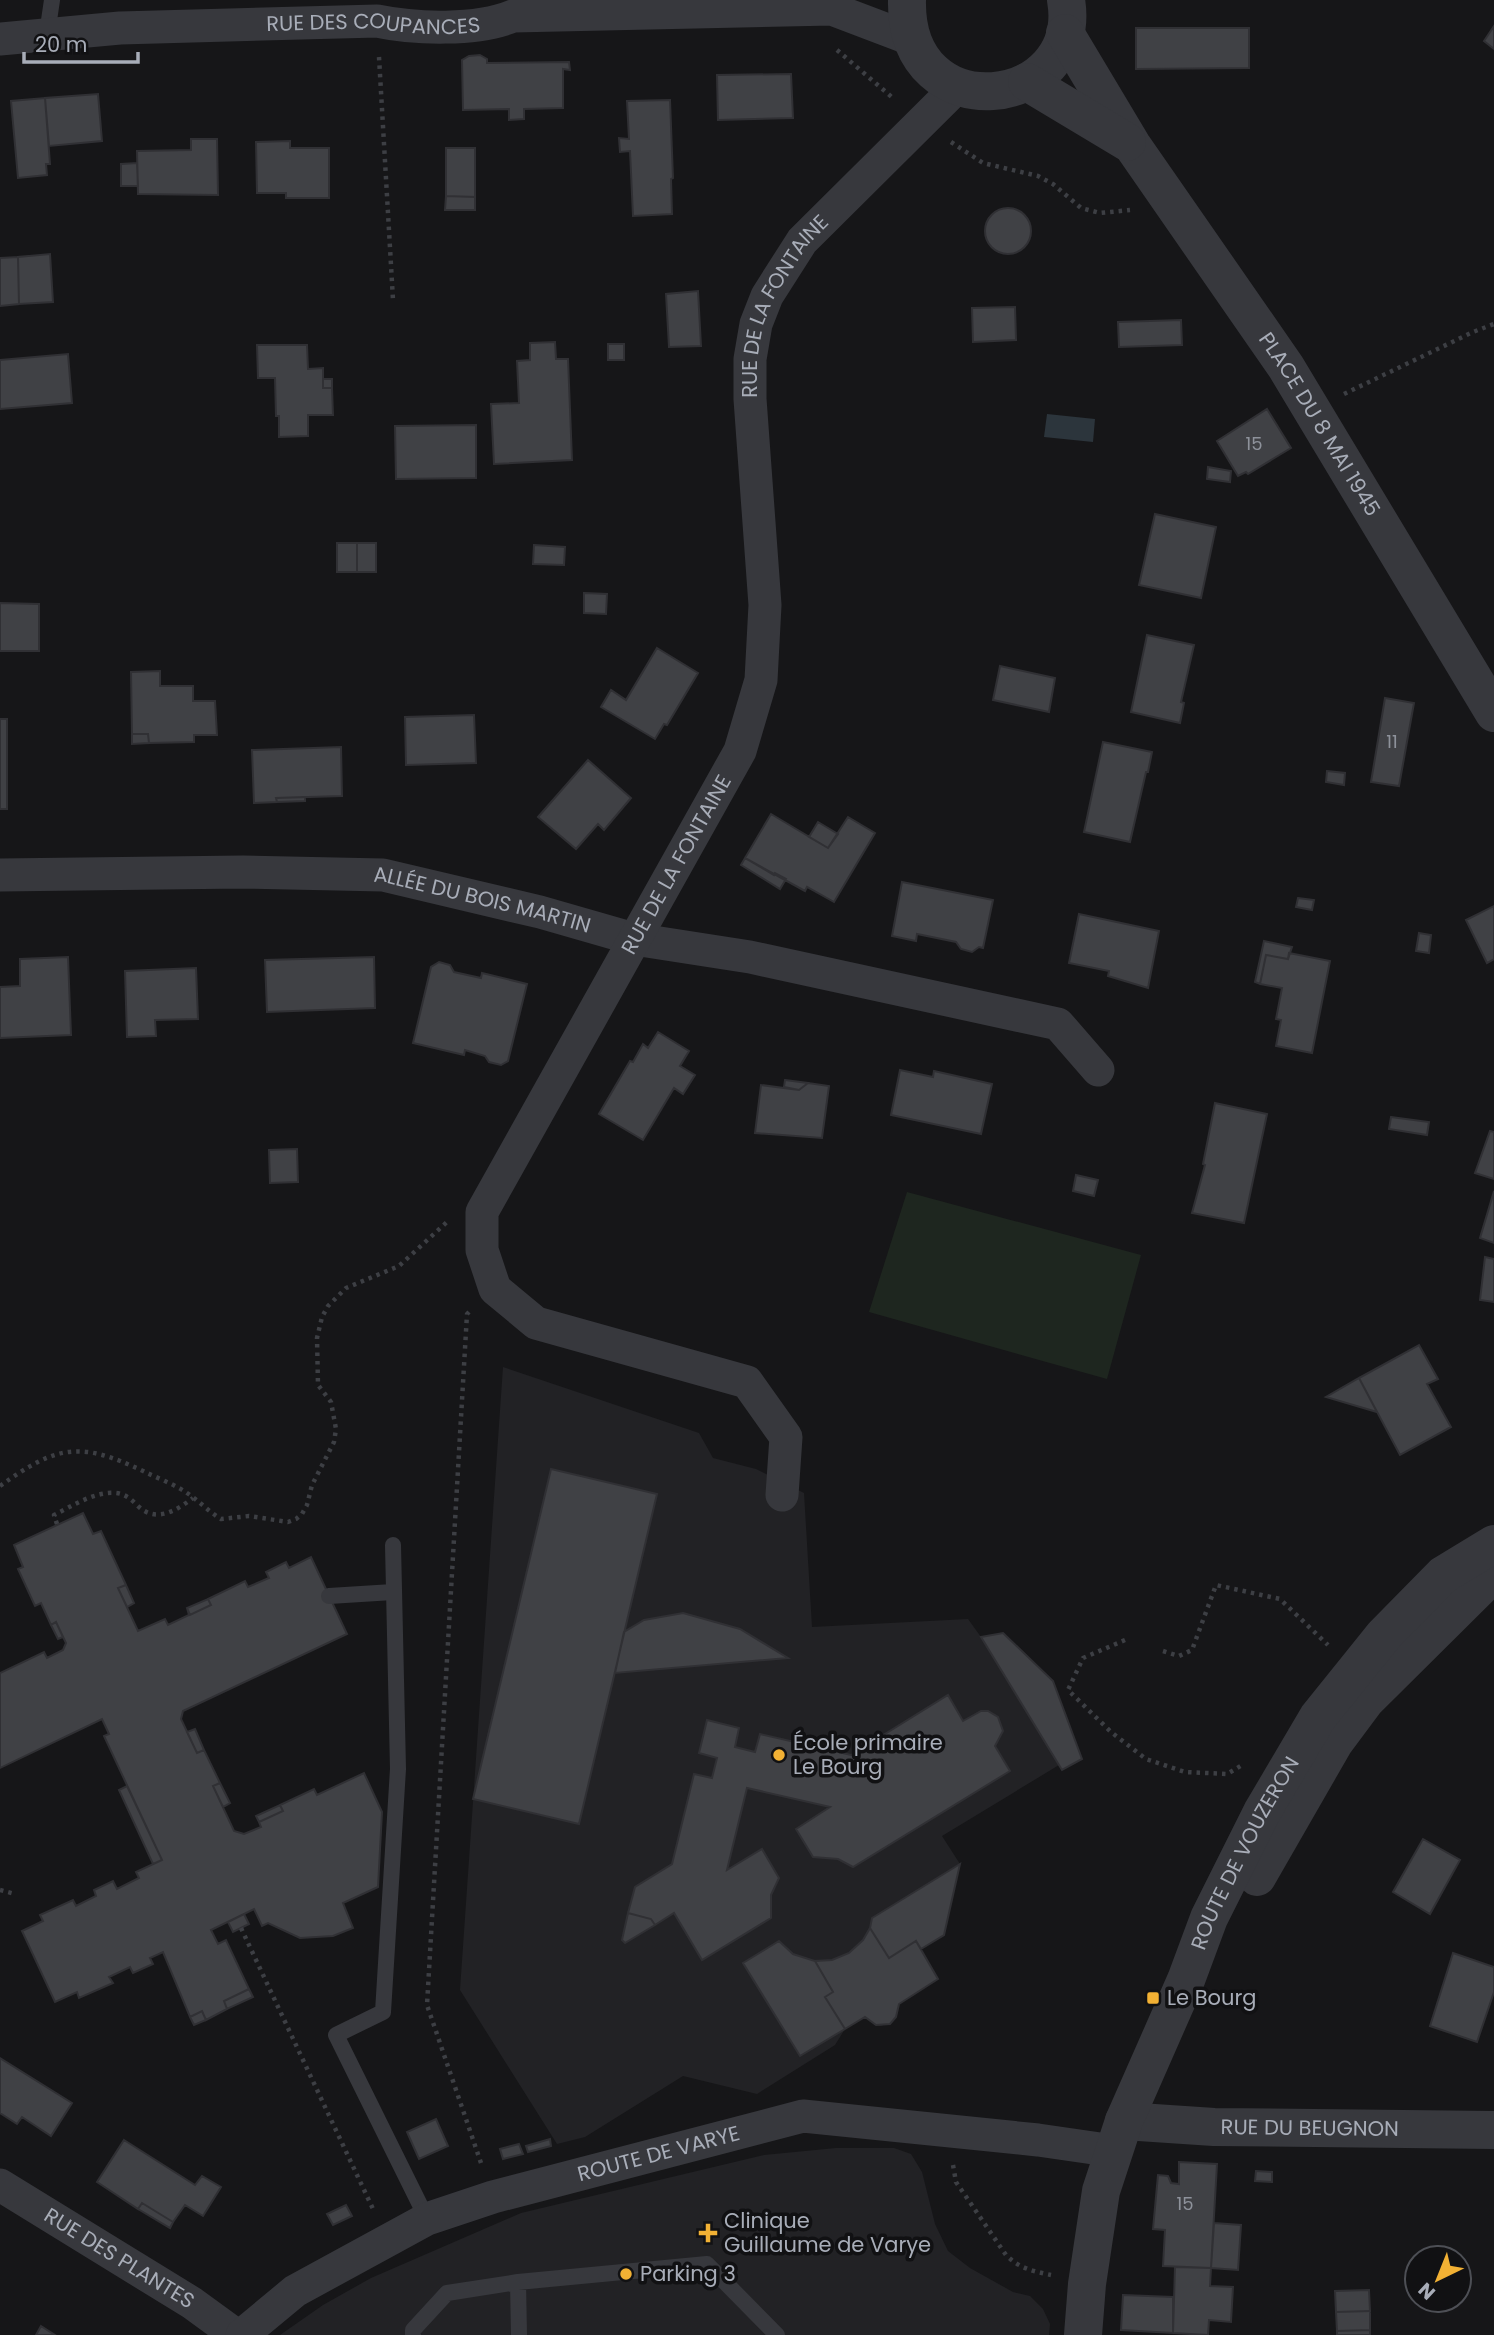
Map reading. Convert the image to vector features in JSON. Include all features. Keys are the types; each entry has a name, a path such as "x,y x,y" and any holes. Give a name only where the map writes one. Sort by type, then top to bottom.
{"street":[{"path":"908,0 907,20 911,39 922,59 937,75 957,87 980,92 1004,91 1027,82 1044,69 1057,52 1066,17"},
{"name":"RUE DES COUPANCES","path":"0,39 120,28 377,22 407,28 495,24 513,16 840,4 911,39"},
{"name":"PLACE DU 8 MAI 1945","path":"1066,17 1132,145 1286,367 1494,713"},
{"name":"PLACE DU 8 MAI 1945","path":"1027,82 1132,145"},
{"name":"RUE DE LA FONTAINE","path":"495,1289 482,1250 482,1212 740,751 761,680 765,606 750,399 750,359 757,324 772,288 803,241 957,87"},
{"name":"ALLÉE DU BOIS MARTIN","path":"0,874 243,872 383,875 540,912 634,939 750,957 1058,1024 1098,1070"},
{"path":"495,1289 536,1323 747,1382 786,1437 782,1495"},
{"name":"ROUTE DE VOUZERON","path":"1354,1693 1384,1635 1443,1575 1494,1544"},
{"name":"ROUTE DE VOUZERON","path":"1083,2335 1087,2284 1101,2191 1119,2136 1209,1918 1262,1812 1318,1717 1354,1693 1494,1576"},
{"name":"ROUTE DE VARYE","path":"239,2335 295,2291 428,2219 493,2197 803,2116 1038,2140 1119,2136"},
{"name":"RUE DU BEUGNON","path":"1119,2136 1214,2127 1494,2130"},
{"name":"RUE DES PLANTES","path":"0,2185 192,2303 239,2335"}],"lane":[{"path":"47,34 52,0"},
{"path":"393,1545 398,1769 383,2012 336,2035 428,2219"},
{"path":"329,1596 393,1592"},
{"path":"413,2335 413,2330 447,2293 518,2282 707,2264 778,2335"},
{"path":"518,2282 519,2335"}],"path":[{"path":"840,4 832,41 839,52 921,121 983,163 1038,176 1053,184 1081,208 1100,213 1135,209"},
{"path":"377,22 393,300"},
{"path":"1314,413 1347,393 1494,324"},
{"path":"0,1486 53,1455 93,1451 134,1466 186,1492 221,1518 249,1516 288,1522 296,1519 307,1505 312,1485 334,1442 336,1429 331,1402 318,1385 317,1376 317,1338 328,1306 346,1288 398,1266 449,1220 482,1212"},
{"path":"493,2197 427,2005 467,1314 495,1289"},
{"path":"57,1524 54,1515 94,1496 111,1492 129,1497 153,1515 172,1511 193,1498"},
{"path":"1163,1651 1179,1656 1192,1650 1216,1585 1280,1599 1327,1645 1336,1637"},
{"path":"1125,1640 1083,1658 1068,1690 1111,1732 1146,1759 1185,1772 1227,1774 1250,1758"},
{"path":"0,1890 15,1894"},
{"path":"241,1928 376,2216"},
{"path":"952,2161 956,2182 1006,2255 1023,2269 1056,2276"}],"shaded area":[{"path":"1047,414 1095,419 1093,442 1044,437"},
{"path":"907,1192 1141,1255 1107,1379 869,1312"},
{"name":"École primaire Le Bourg","path":"503,1367 699,1433 713,1458 756,1469 804,1493 812,1627 968,1619 981,1637 1003,1633 1053,1681 1082,1759 1062,1770 1059,1765 942,1836 960,1864 944,1935 921,1949 938,1979 899,2004 893,2021 881,2026 864,2017 845,2029 835,2045 757,2094 683,2076 585,2137 557,2144 460,1990"},
{"name":"Clinique Guillaume de Varye","path":"836,2148 894,2148 911,2154 922,2172 935,2224 948,2251 970,2268 1013,2292 1030,2296 1043,2309 1050,2324 1049,2335 280,2335 323,2305 371,2278 521,2213 764,2155"}],"building":[{"path":"1494,26 1494,49 1484,41"},
{"path":"1136,28 1249,28 1249,68 1136,69"},
{"path":"480,55 487,59 487,63 569,62 570,70 563,69 563,108 524,109 524,119 509,120 509,109 463,110 462,60"},
{"path":"791,74 793,118 718,120 717,75"},
{"path":"98,94 102,141 49,146 45,98"},
{"path":"45,98 50,164 46,164 47,175 18,178 11,101"},
{"path":"670,100 672,214 633,216 630,151 620,152 619,138 629,139 627,101"},
{"path":"191,139 217,139 218,195 138,194 137,151 191,150"},
{"path":"290,141 290,148 329,148 329,198 286,198 286,193 257,193 256,142"},
{"path":"446,148 475,148 475,197 446,196"},
{"path":"137,163 138,186 121,186 121,164"},
{"path":"446,196 475,197 475,210 445,210"},
{"path":"1008,208 1024,215 1031,231 1024,247 1008,254 992,247 985,231 992,215"},
{"path":"50,254 53,302 19,304 18,257"},
{"path":"18,257 19,304 0,306 0,258"},
{"path":"698,291 701,346 669,347 666,294"},
{"path":"1015,307 1016,340 973,342 972,308"},
{"path":"1181,320 1182,345 1119,347 1118,322"},
{"path":"555,342 556,359 568,359 572,460 494,464 491,404 519,403 517,361 530,360 530,343"},
{"path":"608,344 624,344 624,360 608,360"},
{"path":"257,345 307,345 308,369 323,368 323,388 332,388 333,415 308,415 308,436 279,437 275,378 258,378"},
{"path":"68,354 72,403 0,409 0,360"},
{"path":"323,379 332,379 332,388 323,388"},
{"path":"1267,409 1291,448 1248,474 1246,472 1238,476 1217,441"},
{"path":"476,425 476,478 396,479 395,426"},
{"path":"1208,467 1231,471 1230,482 1207,479"},
{"path":"1155,514 1216,527 1201,598 1139,585"},
{"path":"337,543 357,543 357,572 337,572"},
{"path":"357,543 376,543 376,572 357,572"},
{"path":"534,545 565,547 564,565 533,564"},
{"path":"584,593 607,594 606,614 584,613"},
{"path":"0,603 39,604 39,651 0,651"},
{"path":"1147,635 1194,645 1181,702 1184,703 1180,723 1131,712"},
{"path":"657,648 698,673 667,725 664,724 655,739 601,707 611,690 626,700"},
{"path":"1000,666 1055,678 1049,712 993,700"},
{"path":"160,671 160,686 193,686 193,701 215,701 217,735 194,735 194,742 149,743 148,734 132,734 131,672"},
{"path":"1385,698 1414,703 1399,786 1371,782"},
{"path":"474,715 476,763 406,765 405,717"},
{"path":"0,719 7,719 7,809 0,809"},
{"path":"132,734 148,734 149,743 132,744"},
{"path":"1103,742 1152,752 1130,842 1084,832"},
{"path":"341,747 342,796 276,798 277,802 254,803 252,750"},
{"path":"588,760 631,798 604,830 598,824 576,849 538,817"},
{"path":"1327,771 1345,773 1344,785 1326,782"},
{"path":"305,797 305,801 277,802 276,798"},
{"path":"771,814 828,848 848,817 875,833 834,902 807,887 805,891 745,858"},
{"path":"818,822 838,834 828,848 809,837"},
{"path":"745,858 786,879 780,889 741,865"},
{"path":"902,882 993,900 983,948 979,947 972,952 961,949 956,942 917,934 916,941 892,936"},
{"path":"1298,898 1314,900 1312,910 1296,907"},
{"path":"1494,906 1494,959 1487,963 1466,920"},
{"path":"1079,914 1159,931 1148,988 1108,976 1109,971 1069,963"},
{"path":"1419,933 1431,935 1429,953 1416,951"},
{"path":"1264,941 1292,947 1288,959 1266,955 1260,984 1255,982"},
{"path":"1289,953 1330,961 1312,1053 1276,1046 1281,1020 1276,1019 1282,988 1260,984 1266,955 1288,959"},
{"path":"68,957 71,1035 0,1038 0,987 20,986 20,959"},
{"path":"374,957 375,1008 267,1012 265,960"},
{"path":"439,962 450,965 454,972 481,978 482,973 527,984 508,1061 501,1065 489,1062 485,1056 465,1050 464,1055 413,1043 431,967"},
{"path":"196,968 198,1019 155,1020 156,1036 127,1037 125,971"},
{"path":"658,1032 689,1051 680,1066 695,1075 683,1094 674,1088 643,1140 599,1114 630,1061 633,1062 643,1044 648,1048"},
{"path":"900,1070 933,1077 934,1071 992,1084 981,1134 891,1115"},
{"path":"785,1080 808,1083 799,1090 784,1087"},
{"path":"808,1083 829,1086 822,1138 755,1133 761,1085 799,1090"},
{"path":"1215,1103 1267,1114 1244,1223 1192,1213 1205,1165 1203,1164"},
{"path":"1391,1117 1429,1122 1427,1135 1389,1129"},
{"path":"1490,1131 1494,1132 1494,1179 1475,1173"},
{"path":"297,1149 298,1182 270,1183 269,1150"},
{"path":"1076,1175 1098,1180 1094,1196 1073,1191"},
{"path":"1494,1191 1494,1243 1480,1238"},
{"path":"1485,1257 1494,1259 1494,1302 1480,1300"},
{"path":"1419,1345 1438,1379 1427,1384 1451,1427 1400,1455 1359,1378"},
{"path":"1359,1378 1377,1412 1326,1397"},
{"path":"551,1469 657,1494 579,1824 473,1799"},
{"path":"83,1513 93,1534 101,1531 126,1585 118,1588 138,1631 165,1619 168,1625 189,1615 187,1608 190,1615 211,1605 208,1599 245,1581 248,1587 269,1578 266,1572 286,1562 289,1568 311,1557 347,1634 183,1711 181,1719 197,1753 204,1750 220,1783 213,1786 234,1831 244,1834 261,1827 259,1822 283,1811 280,1805 314,1789 317,1795 364,1773 382,1812 378,1887 343,1903 353,1928 333,1936 300,1938 268,1923 262,1926 254,1909 211,1930 218,1944 226,1940 249,1989 224,2001 227,2009 206,2020 202,2011 190,2017 163,1952 150,1958 153,1964 133,1973 130,1967 109,1977 113,1983 79,1998 77,1992 55,2002 22,1931 43,1921 40,1915 73,1900 76,1906 96,1896 94,1890 113,1881 117,1889 139,1878 136,1872 162,1860 104,1736 109,1734 102,1719 0,1768 0,1673 44,1652 47,1658 63,1650 66,1643 56,1622 51,1625 41,1603 35,1606 18,1569 23,1567 14,1545"},
{"path":"126,1585 134,1603 127,1607 118,1588"},
{"path":"208,1599 211,1605 190,1615 187,1608"},
{"path":"683,1613 740,1629 788,1658 615,1673 624,1632 644,1620"},
{"path":"56,1622 63,1637 58,1639 51,1625"},
{"path":"1003,1633 1053,1681 1082,1759 1062,1770 981,1637"},
{"path":"948,1695 963,1721 981,1711 988,1711 998,1717 1003,1731 995,1746 1010,1771 853,1867 838,1859 813,1857 796,1829 830,1807 747,1788 727,1870 762,1849 779,1878 771,1895 771,1918 702,1960 674,1913 655,1925 651,1919 628,1913 635,1887 672,1864 694,1774 712,1778 717,1758 699,1753 707,1720 739,1728 735,1747 755,1752 760,1734 851,1755"},
{"path":"195,1729 204,1750 197,1753 187,1732"},
{"path":"220,1783 230,1803 223,1807 213,1786"},
{"path":"127,1786 162,1860 153,1864 119,1790"},
{"path":"280,1805 283,1811 259,1822 256,1816"},
{"path":"1423,1839 1460,1860 1430,1914 1393,1892"},
{"path":"960,1864 944,1935 921,1949 916,1941 889,1958 870,1928 872,1918"},
{"path":"628,1913 651,1919 655,1925 625,1943 622,1940"},
{"path":"244,1914 249,1924 233,1932 228,1922"},
{"path":"870,1928 889,1958 916,1941 938,1979 899,2004 896,2017 890,2024 876,2025 865,2017 845,2029 825,1997 833,1992 815,1961 832,1960 849,1953 863,1940"},
{"path":"779,1941 793,1954 815,1961 833,1992 825,1997 845,2029 800,2056 743,1963"},
{"path":"1453,1953 1494,1967 1494,1992 1477,2042 1430,2026"},
{"path":"249,1989 253,1997 227,2009 224,2001"},
{"path":"202,2011 206,2020 194,2025 190,2017"},
{"path":"0,2058 72,2103 51,2136 22,2117 17,2124 0,2113"},
{"path":"436,2119 448,2146 419,2159 407,2132"},
{"path":"550,2139 551,2146 528,2152 526,2146"},
{"path":"124,2140 195,2185 202,2176 221,2187 203,2216 185,2205 173,2222 142,2203 138,2209 97,2182"},
{"path":"519,2144 523,2154 503,2159 500,2149"},
{"path":"1179,2162 1217,2164 1211,2268 1163,2266 1165,2230 1153,2229 1158,2175 1168,2176 1171,2183 1179,2184"},
{"path":"1256,2171 1272,2172 1272,2182 1255,2181"},
{"path":"142,2203 173,2222 170,2228 138,2209"},
{"path":"346,2205 352,2216 333,2225 327,2214"},
{"path":"1214,2223 1241,2225 1238,2270 1211,2268"},
{"path":"1175,2267 1211,2268 1210,2286 1233,2287 1231,2322 1209,2320 1208,2335 1173,2333"},
{"path":"1369,2290 1370,2311 1336,2312 1335,2291"},
{"path":"1123,2295 1173,2297 1173,2333 1121,2330"},
{"path":"1370,2311 1370,2330 1337,2331 1336,2312"},
{"path":"41,2326 55,2335 36,2335"},
{"path":"1370,2330 1370,2335 1337,2335 1337,2331"}],"place":[{"name":"École primaire Le Bourg","path":"779,1755"},
{"name":"Le Bourg","path":"1153,1998"},
{"name":"Clinique Guillaume de Varye","path":"708,2233"},
{"name":"Parking 3","path":"626,2274"}]}
